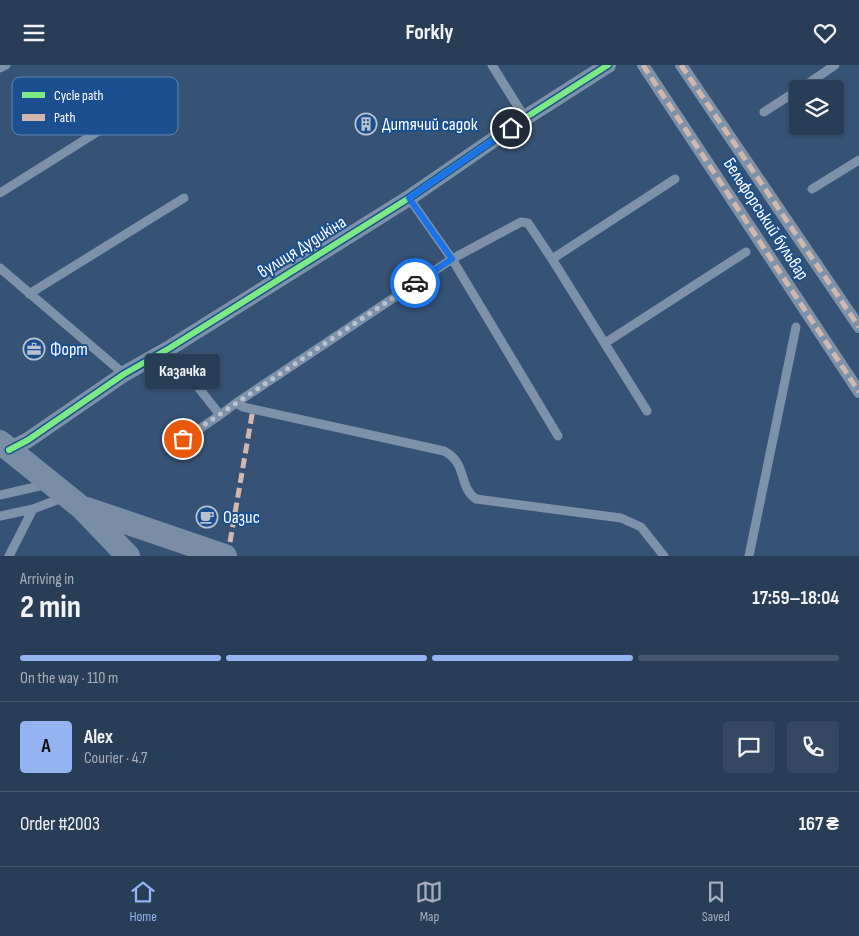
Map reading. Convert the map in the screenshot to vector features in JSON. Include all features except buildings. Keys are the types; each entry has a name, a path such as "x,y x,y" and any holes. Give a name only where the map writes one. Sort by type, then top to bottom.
{"main road":[{"path":"5,446 67,496 128,556"},
{"path":"67,496 225,556"}],"street":[{"name":"вулиця Дудикіна","path":"5,446 28,440 124,374 168,349 409,198 608,65"},
{"name":"Бельфорський бульвар","path":"643,65 859,392"},
{"name":"Бельфорський бульвар","path":"681,65 859,327"}],"lane":[{"path":"0,68 6,65"},
{"path":"492,65 525,119"},
{"path":"812,80 835,65"},
{"path":"764,112 789,96"},
{"path":"0,193 92,135"},
{"path":"812,189 859,160"},
{"path":"552,259 675,179"},
{"path":"29,294 184,198"},
{"path":"409,198 452,259 558,436"},
{"path":"183,439 452,259 524,221 528,223 552,259 647,411"},
{"path":"605,343 746,252"},
{"path":"0,268 124,374"},
{"path":"749,556 796,327"},
{"path":"168,349 220,415"},
{"path":"236,403 243,407 444,451 452,454 458,461 469,493 476,499 621,518 641,527 664,556"},
{"path":"0,495 67,496"},
{"path":"0,516 33,509 67,496"},
{"path":"10,556 33,509"}],"marked path":[{"path":"643,65 859,392"},
{"path":"681,65 859,327"},
{"path":"230,542 253,409"}],"cycle path":[{"path":"9,450 28,440 124,374 168,349 409,198 525,118 608,65"}],"way so far":[{"path":"183,439 415,283"}],"place":[{"name":"Дитячий садок","path":"366,124"},
{"name":"Форт","path":"34,349"},
{"name":"Казачка","path":"183,439"},
{"name":"Оазис","path":"207,517"}],"route":[{"path":"415,283 452,259 409,198 511,128"}]}
